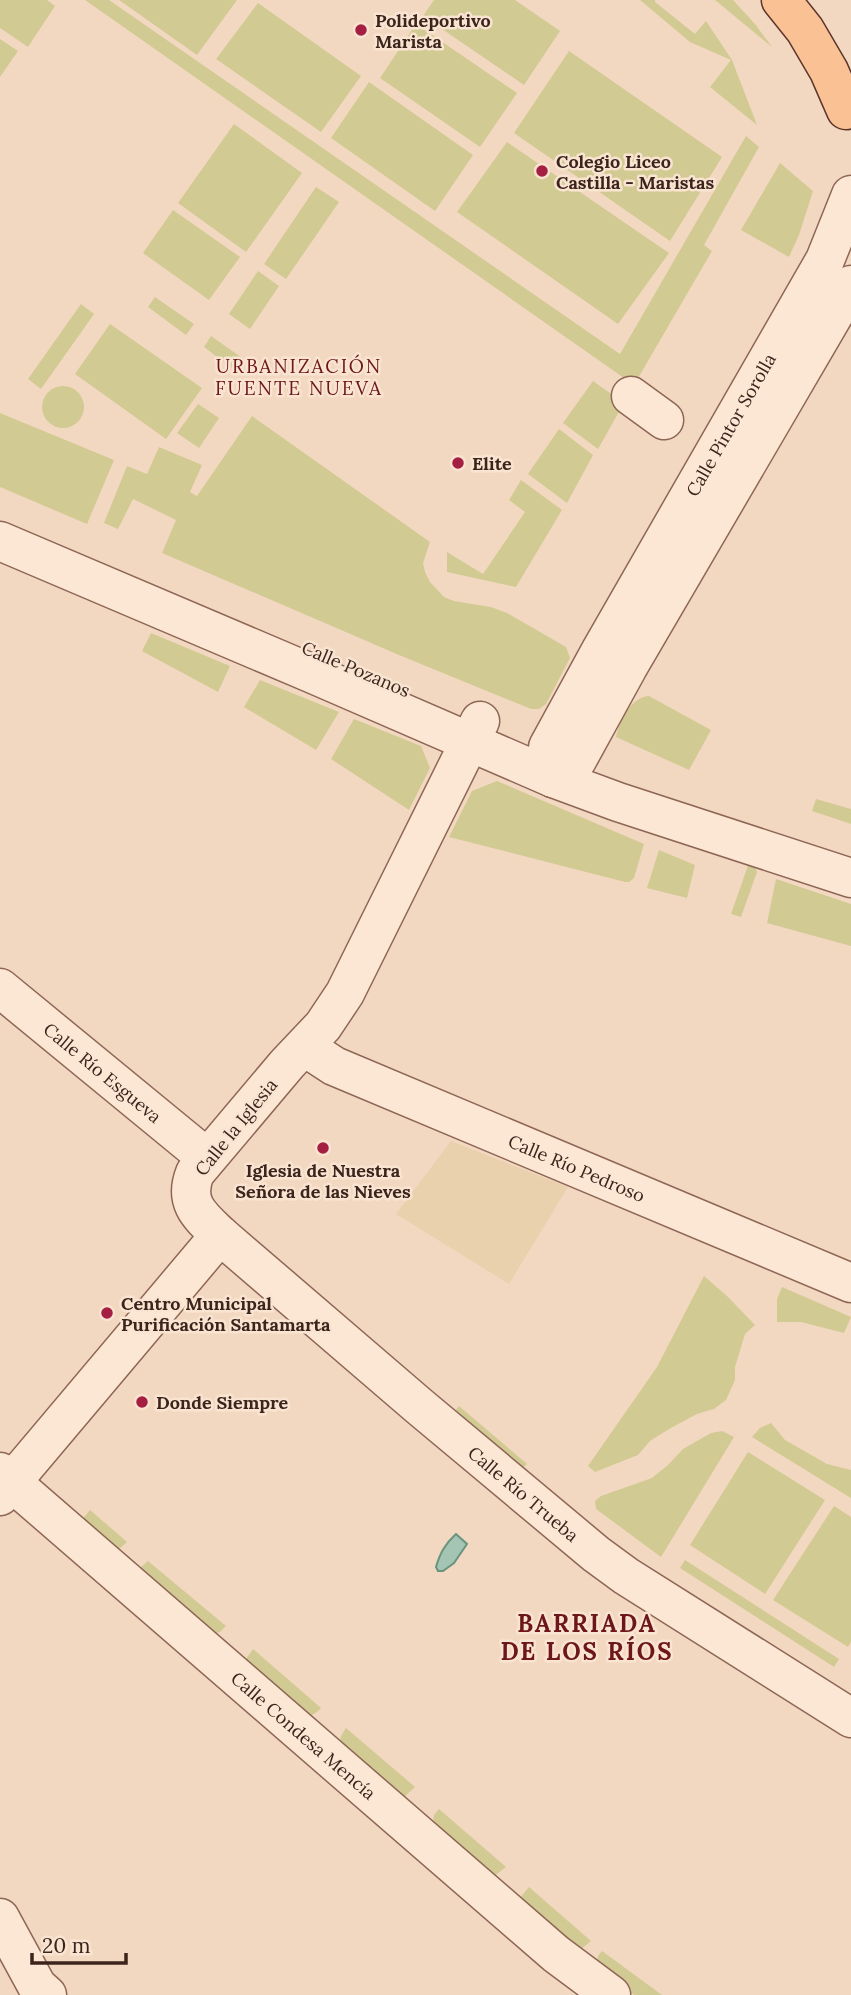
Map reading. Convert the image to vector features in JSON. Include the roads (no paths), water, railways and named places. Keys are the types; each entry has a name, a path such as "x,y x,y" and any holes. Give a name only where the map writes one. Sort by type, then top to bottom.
{"main road":[{"path":"781,0 805,30 849,108"}],"street":[{"name":"Calle Pintor Sorolla","path":"559,761 825,260 851,195"},
{"name":"Calle Pintor Sorolla","path":"615,659 851,285"},
{"path":"631,396 664,420"},
{"name":"Calle Pozanos","path":"0,518 402,689 476,732"},
{"name":"Calle Pozanos","path":"0,541 313,674 559,761 707,831 851,878"},
{"name":"Calle la Iglesia","path":"220,1235 192,1205 191,1183 195,1173 288,1064 306,1047 345,993 476,732"},
{"name":"Calle Río Esgueva","path":"0,988 207,1157"},
{"name":"Calle Río Pedroso","path":"306,1047 334,1066 851,1283"},
{"path":"4,1483 220,1235"},
{"name":"Calle Río Trueba","path":"220,1235 611,1566 851,1718"},
{"name":"Calle Condesa Mencía","path":"4,1483 556,1954 611,1995"},
{"path":"0,1918 37,1986 47,1995"}],"place":[{"name":"Polideportivo Marista","path":"361,30"},
{"name":"Colegio Liceo Castilla - Maristas","path":"542,171"},
{"name":"Elite","path":"458,463"},
{"name":"Iglesia de Nuestra Señora de las Nieves","path":"323,1148"},
{"name":"Centro Municipal Purificación Santamarta","path":"107,1313"},
{"name":"Donde Siempre","path":"142,1402"}],"district":[{"name":"URBANIZACIÓN FUENTE NUEVA","path":"299,377"},
{"name":"BARRIADA DE LOS RÍOS","path":"587,1637"}]}
